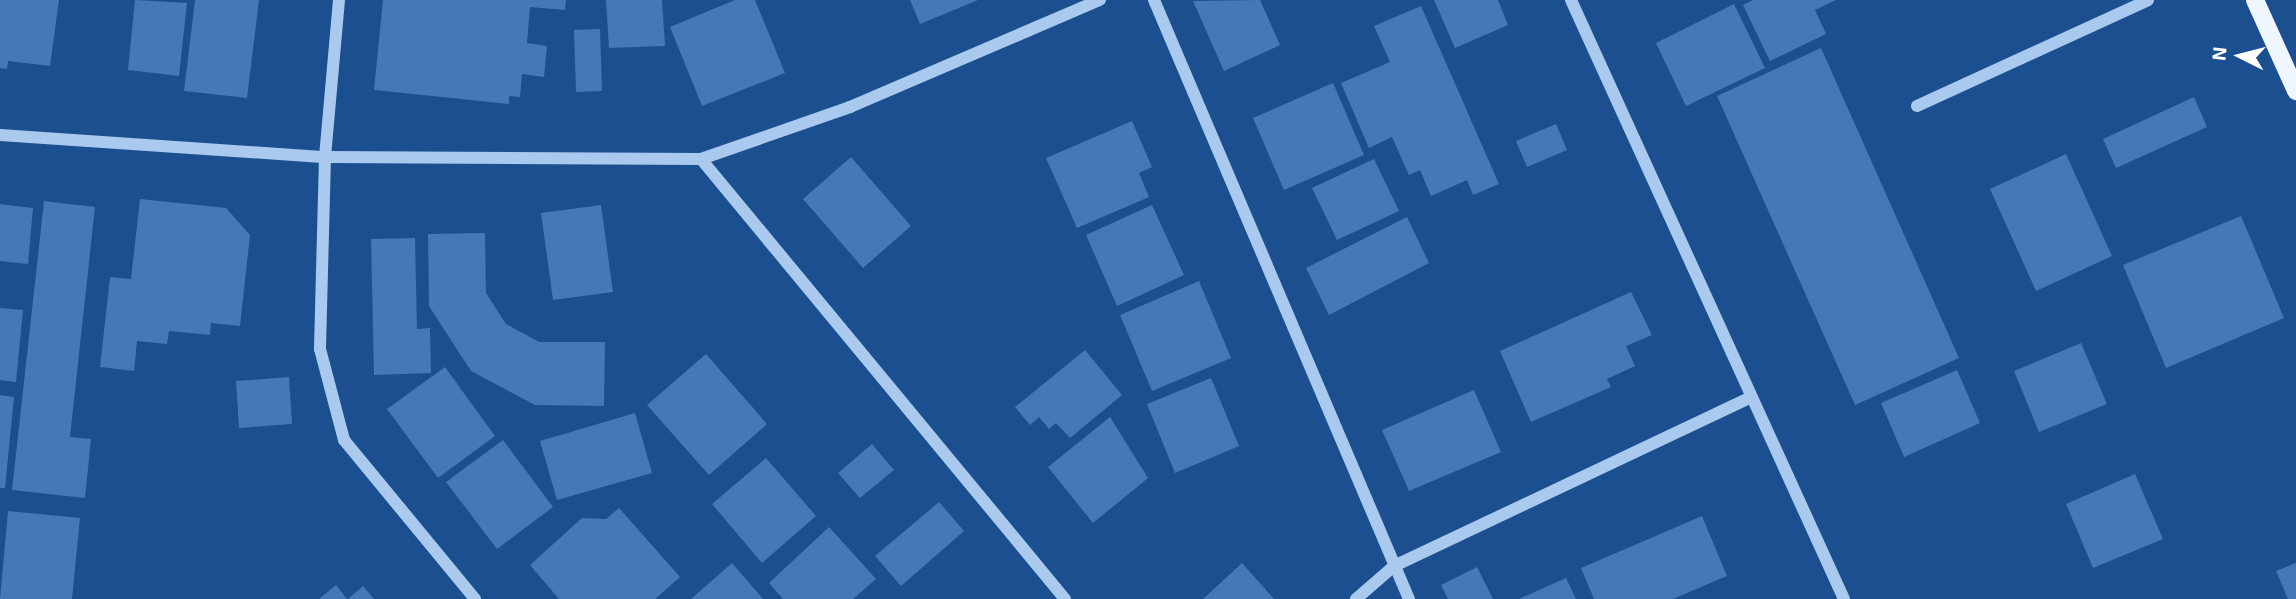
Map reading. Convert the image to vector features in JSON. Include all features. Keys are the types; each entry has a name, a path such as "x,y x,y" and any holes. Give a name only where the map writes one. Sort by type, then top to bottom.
{"main road":[{"path":"2255,0 2296,91"}],"street":[{"path":"339,0 325,157 320,349 344,440 475,599"},
{"path":"0,135 325,157 701,159 850,107 1100,0"},
{"path":"1154,0 1409,599"},
{"path":"1571,0 1749,398 1844,599"},
{"path":"1917,106 2148,0"},
{"path":"701,159 1065,599"},
{"path":"1356,599 1394,566 1749,398"}],"building":[{"path":"0,0 59,0 50,66 8,61 7,69 0,68"},
{"path":"135,0 187,3 179,76 128,70"},
{"path":"195,0 259,0 247,98 184,91"},
{"path":"383,0 566,0 565,10 530,7 527,43 547,46 544,77 522,74 520,97 509,96 509,104 374,90"},
{"path":"606,0 662,0 665,46 609,48"},
{"path":"735,0 755,0 785,73 702,106 670,27"},
{"path":"910,0 978,0 920,24"},
{"path":"1260,0 1280,45 1224,71 1193,1"},
{"path":"1434,0 1498,0 1508,25 1455,48"},
{"path":"1753,0 1836,0 1815,10 1826,34 1770,61 1743,5"},
{"path":"1734,4 1765,68 1686,106 1656,43"},
{"path":"1421,6 1499,184 1473,195 1467,180 1431,196 1420,170 1409,175 1392,137 1369,148 1341,83 1390,62 1374,26"},
{"path":"600,29 602,91 576,92 574,30"},
{"path":"1821,48 1959,358 1855,405 1717,96"},
{"path":"1333,83 1364,155 1284,190 1253,118"},
{"path":"2194,97 2207,127 2116,168 2103,139"},
{"path":"1132,121 1152,167 1139,173 1149,197 1077,228 1046,158"},
{"path":"1556,124 1567,150 1527,167 1516,141"},
{"path":"2066,154 2112,256 2036,291 1990,189"},
{"path":"851,157 911,226 863,268 803,199"},
{"path":"1374,159 1399,211 1337,240 1312,188"},
{"path":"140,199 226,208 250,235 240,326 211,323 210,335 169,331 167,344 137,341 134,371 100,367 110,277 131,279"},
{"path":"44,201 95,207 70,437 91,439 85,498 12,490"},
{"path":"0,204 33,208 28,264 0,261"},
{"path":"601,205 613,292 553,300 541,213"},
{"path":"1152,205 1184,275 1117,306 1086,235"},
{"path":"2241,216 2284,318 2166,368 2123,265"},
{"path":"1407,217 1429,263 1329,315 1306,268"},
{"path":"485,233 486,293 506,324 539,342 605,342 604,406 535,405 471,371 429,306 428,234"},
{"path":"415,238 417,329 430,328 431,373 374,375 371,239"},
{"path":"1199,281 1231,358 1152,391 1120,315"},
{"path":"1631,292 1652,335 1626,346 1635,366 1607,379 1611,387 1531,422 1500,351"},
{"path":"0,308 23,310 16,382 0,380"},
{"path":"2081,343 2107,404 2039,432 2014,371"},
{"path":"1085,350 1122,395 1070,438 1056,423 1049,429 1039,417 1030,425 1015,407"},
{"path":"706,354 767,424 709,475 647,405"},
{"path":"445,367 495,436 438,478 387,409"},
{"path":"1957,370 1980,423 1904,457 1881,403"},
{"path":"289,377 292,424 239,428 236,381"},
{"path":"1211,378 1239,446 1175,473 1147,404"},
{"path":"1474,390 1501,452 1409,491 1382,430"},
{"path":"0,395 14,397 5,488 0,488"},
{"path":"635,413 652,473 557,500 540,441"},
{"path":"1110,417 1148,478 1093,523 1048,467"},
{"path":"503,440 553,507 497,549 446,482"},
{"path":"872,444 894,470 860,498 838,473"},
{"path":"766,458 816,516 762,563 712,504"},
{"path":"2135,474 2163,539 2093,568 2066,504"},
{"path":"939,502 964,531 901,586 875,556"},
{"path":"619,508 680,577 655,599 559,599 530,565 582,518 606,519"},
{"path":"8,511 80,518 72,599 0,599"},
{"path":"1702,516 1727,576 1673,599 1594,599 1581,568"},
{"path":"829,527 876,579 853,599 783,599 769,583"},
{"path":"732,563 763,599 691,599"},
{"path":"1242,563 1274,599 1203,599"},
{"path":"2296,563 2296,599 2288,599 2276,571"},
{"path":"1477,567 1493,599 1448,599 1441,585"},
{"path":"1566,578 1576,599 1519,599"},
{"path":"336,585 347,599 319,599"},
{"path":"363,586 374,599 348,599"}]}
